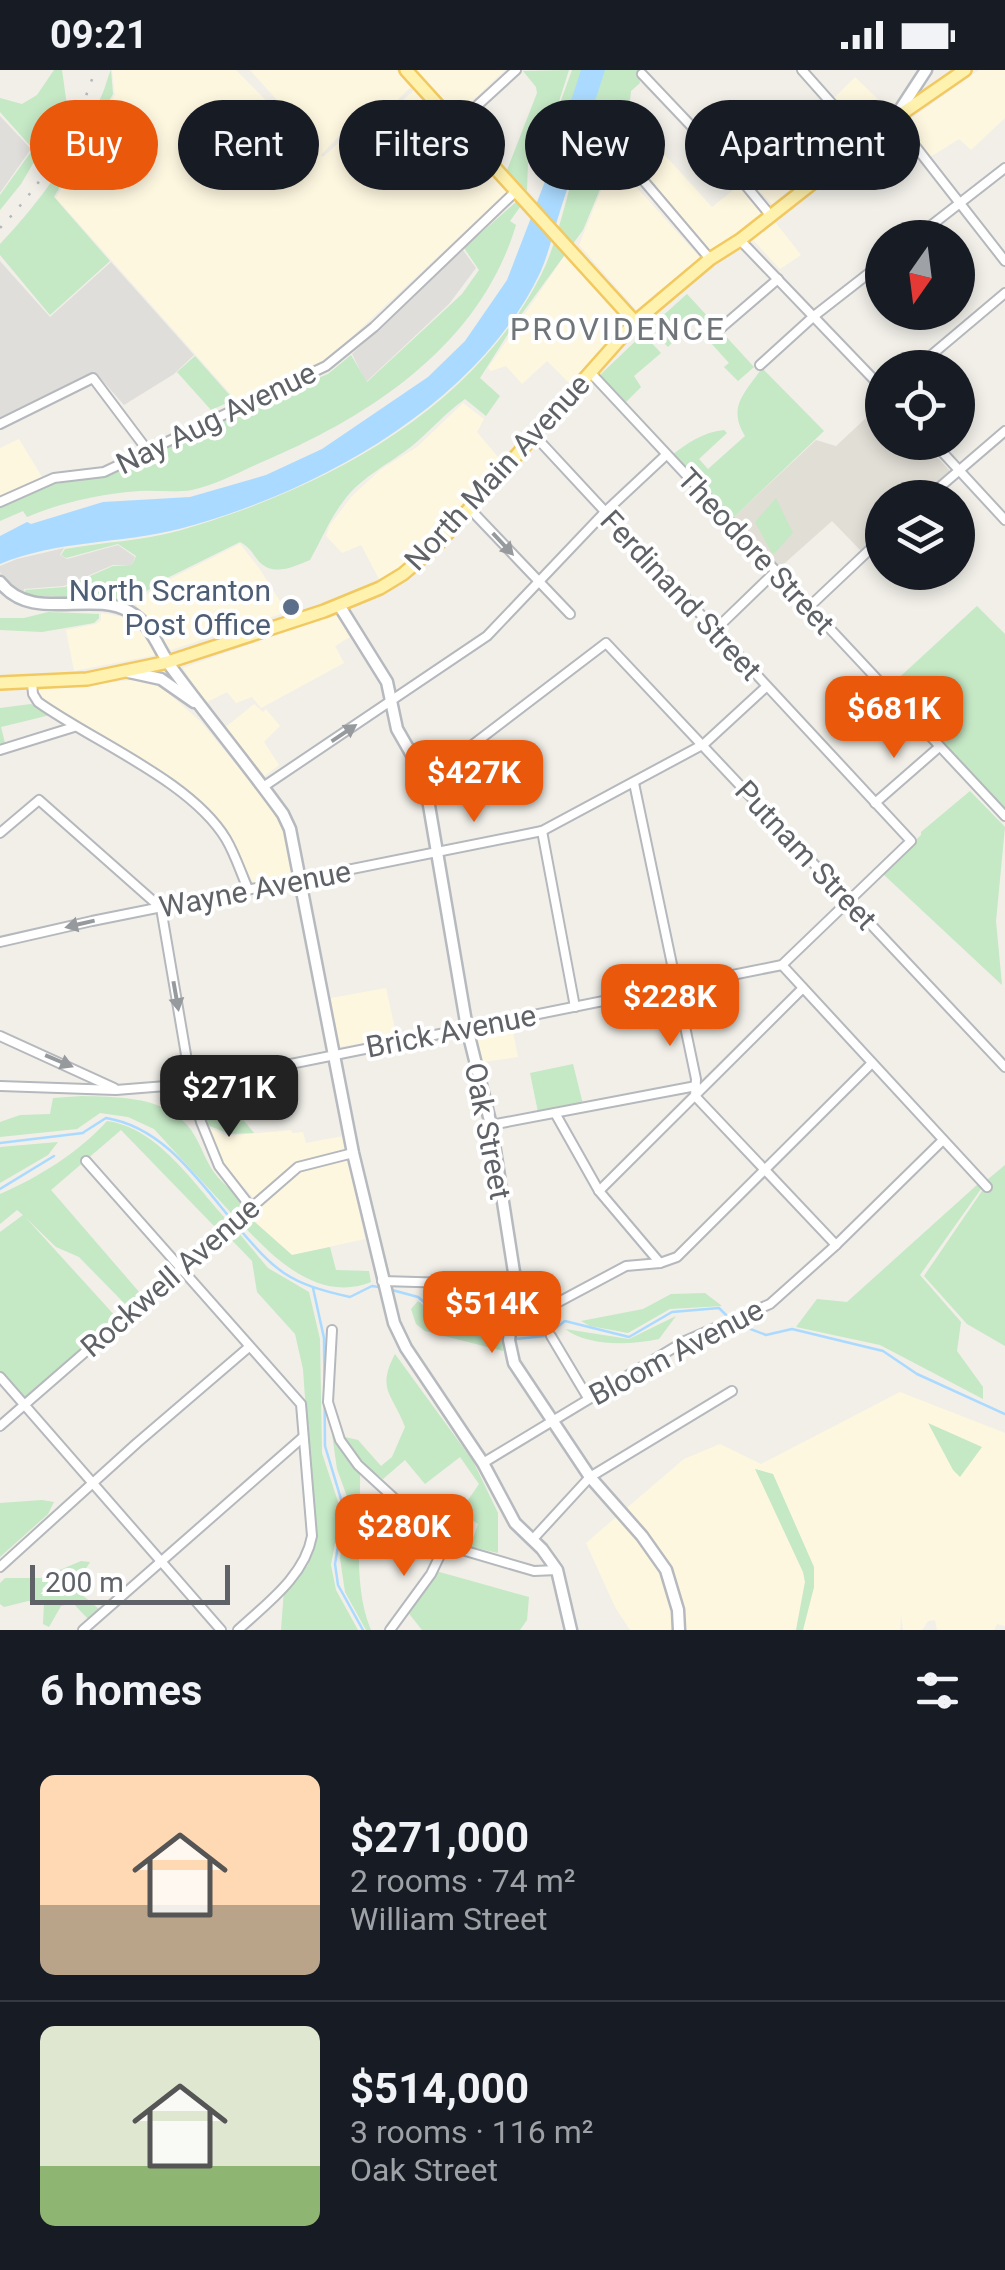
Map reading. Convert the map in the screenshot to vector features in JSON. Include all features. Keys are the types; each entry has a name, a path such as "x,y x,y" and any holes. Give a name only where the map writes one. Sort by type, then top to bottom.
{"main road":[{"path":"406,70 434,100"},
{"name":"North Main Avenue","path":"920,100 964,70"},
{"path":"505,180 635,322"},
{"name":"North Main Avenue","path":"0,683 87,680 168,662 338,605 403,574 437,544 635,322 710,259 804,190"}],"street":[{"path":"483,100 516,70"},
{"path":"802,70 829,100"},
{"path":"906,100 926,70"},
{"path":"642,74 771,216"},
{"path":"920,151 1005,261"},
{"path":"938,220 1005,168"},
{"path":"651,190 710,259"},
{"name":"Nay Aug Avenue","path":"0,502 54,478 104,472 326,366 374,327 515,192"},
{"path":"740,240 865,370"},
{"path":"760,364 865,276"},
{"path":"721,328 778,278"},
{"path":"937,350 1005,293"},
{"name":"Theodore Street","path":"590,372 1005,816"},
{"path":"0,424 93,378 148,451"},
{"path":"946,480 1005,431"},
{"name":"Ferdinand Street","path":"534,436 911,842 849,901"},
{"path":"263,787 486,636 605,512 666,455"},
{"path":"950,460 1005,520"},
{"path":"470,508 570,614"},
{"path":"810,606 865,554"},
{"path":"715,630 775,572"},
{"path":"0,582 7,592 26,602 124,609 146,625 168,662 290,829 354,1153 394,1323 406,1348 483,1462 515,1522 557,1570 571,1630"},
{"name":"Oak Street","path":"338,605 387,682 397,729 424,776 516,1285 510,1328 514,1364 590,1477 666,1570 680,1630"},
{"name":"Putnam Street","path":"424,776 436,772 606,643 1005,1067"},
{"path":"128,672 161,680 202,708"},
{"path":"32,682 38,702 165,781 203,810 226,839 248,889"},
{"name":"Wayne Avenue","path":"0,942 542,831 704,744 766,687"},
{"path":"0,750 74,727"},
{"path":"875,803 938,748"},
{"path":"634,783 696,1091 836,1245"},
{"path":"0,833 39,800 161,908 200,1122 219,1166 250,1206"},
{"path":"542,831 575,1008"},
{"path":"849,901 782,965 988,1187"},
{"name":"Brick Avenue","path":"0,1086 116,1090 191,1084 782,965"},
{"path":"599,1191 803,988"},
{"path":"0,1036 116,1090"},
{"path":"510,1328 626,1266 677,1257 872,1064"},
{"path":"490,1125 696,1091"},
{"path":"555,1114 599,1191 660,1263"},
{"name":"Bloom Avenue","path":"483,1462 684,1341 770,1304 943,1140"},
{"name":"Rockwell Avenue","path":"0,1426 298,1167 354,1153"},
{"path":"86,1162 301,1404 310,1547 280,1591 238,1630"},
{"path":"382,1281 516,1285"},
{"path":"332,1330 328,1402 347,1454 445,1544 534,1570 557,1570"},
{"path":"551,1336 588,1398"},
{"path":"0,1567 249,1347"},
{"path":"0,1377 221,1630"},
{"path":"533,1539 590,1477 732,1391"},
{"path":"83,1630 302,1438"},
{"path":"390,1630 432,1574 445,1544"}],"shaded area":[{"path":"112,70 236,70 266,100 178,100 178,190 319,190 319,100 277,100 250,70 396,70 411,87 398,100 339,100 339,136 321,155 339,143 339,190 505,188 508,191 328,359 238,402 56,198 61,190 158,190 158,100 112,100"},
{"path":"415,70 505,70 473,100 443,100"},
{"path":"979,70 1005,70 1005,118 971,150 959,139 930,157 920,143 920,112"},
{"path":"855,77 879,100 836,100"},
{"path":"415,89 425,100 403,100"},
{"path":"0,116 30,150 0,193"},
{"path":"665,155 685,177 685,190 697,190 712,207 733,190 742,190 762,213 711,254 656,190 665,190"},
{"path":"601,190 639,190 703,261 640,314 579,245"},
{"path":"758,190 790,190 772,204"},
{"path":"775,222 801,255 780,269 753,240"},
{"path":"463,250 476,268 449,304 366,382 352,354"},
{"path":"565,255 626,319 624,329 571,385 547,361 522,384 506,366 491,371 488,368"},
{"path":"0,261 50,317 111,262 194,355 174,374 124,405 94,371 0,418"},
{"path":"463,403 484,419 477,432 503,463 401,569 379,579 361,545 342,553 326,536 330,525 351,497 380,470 417,447"},
{"path":"865,419 865,460 940,460 950,471 940,480 865,480 865,549 862,552 832,521 777,570 733,518 816,440 836,446"},
{"path":"19,439 42,477 0,495 0,448"},
{"path":"240,544 287,612 171,650 135,604 162,583"},
{"path":"118,545 135,557 132,565 113,565 64,586 24,589 23,595 13,590 0,572 0,566 17,559 64,548 60,555 67,559"},
{"path":"101,613 129,618 143,631 156,655 74,671 66,630 96,624"},
{"path":"335,614 350,637 335,646 344,663 261,708 252,697 236,703 227,692 205,703 183,668"},
{"path":"143,679 159,685 201,722 270,806 284,826 293,876 254,884 224,829 196,799 161,771 40,698 36,690"},
{"path":"254,704 263,712 266,709 280,726 264,742 279,765 262,778 222,730"},
{"path":"386,988 397,1038 338,1047 331,998"},
{"path":"512,1028 518,1057 483,1062 474,1033"},
{"path":"207,1127 227,1136 291,1130 303,1132 306,1143 343,1136 365,1239 292,1255 248,1216 261,1206 225,1166"},
{"path":"900,1392 1005,1433 1005,1626 997,1624 994,1630 937,1630 935,1620 928,1621 922,1630 903,1630 901,1615 900,1630 803,1630 814,1587 814,1567 773,1474 756,1469 803,1572 805,1582 796,1630 630,1630 615,1607 586,1543 684,1459 720,1444 761,1464"}],"green space":[{"path":"54,70 62,70 66,100 30,100 30,146 0,112 0,98 22,104 37,95"},
{"path":"111,70 113,94 110,100 100,100"},
{"path":"569,70 559,100 534,100 536,87 523,71"},
{"path":"572,70 638,70 640,83 631,91 630,100 561,100"},
{"path":"525,124 525,189 507,170"},
{"path":"30,153 30,169 0,210 0,195"},
{"path":"46,190 58,190 54,197 110,261 50,315 0,255 0,244"},
{"path":"569,190 600,190 583,230 480,378 500,396 486,416 465,399 412,446 368,477 335,514 310,560 275,570 263,565 240,542 159,582 131,603 95,596 97,599 24,595 25,590 65,587 113,566 132,565 136,556 118,544 66,558 61,555 65,549 150,537 232,514 337,468 387,439 433,406 475,367 511,324 541,275"},
{"path":"516,202 520,207 510,221 516,225 499,268 449,341 381,398 343,422 303,444 201,487 96,497 27,517 23,511 0,521 0,507 45,486 114,473 245,408 328,374 351,355 367,382 462,294 479,270 464,248"},
{"path":"687,294 754,367 738,381 724,367 729,363 692,322 668,347 649,328"},
{"path":"643,334 661,353 634,376 641,387 626,402 600,375"},
{"path":"195,356 234,400 211,410 177,372"},
{"path":"762,368 824,431 733,518 672,455 690,442 724,430 727,433 699,459 708,469 745,436 738,408"},
{"path":"776,498 793,533 773,555 755,522"},
{"path":"977,606 1005,634 1005,810 890,686"},
{"path":"48,612 99,614 99,618 94,623 42,632 0,630 0,618"},
{"path":"31,704 50,715 1,727 5,743 0,744 0,708"},
{"path":"970,791 1005,827 996,921 1002,985 882,873 921,832"},
{"path":"573,1064 583,1104 538,1112 530,1073"},
{"path":"224,1084 226,1099 254,1133 229,1134 205,1124 197,1091"},
{"path":"53,1098 135,1099 172,1112 191,1131 214,1173 244,1203 233,1215 154,1129 128,1117 100,1113 77,1129 0,1137 0,1122 20,1115 50,1114"},
{"path":"107,1121 142,1134 158,1146 226,1219 216,1228 121,1130 51,1190 140,1293 126,1305 79,1257 56,1247 26,1218 117,1318 25,1403 0,1373 0,1232 23,1215 17,1210 0,1224 0,1194 57,1163"},
{"path":"58,1142 48,1155 0,1183 0,1147"},
{"path":"1005,1165 1005,1346 967,1324 924,1276 987,1180"},
{"path":"978,1184 981,1189 920,1275 961,1322 957,1351 983,1387 983,1399 880,1345 796,1327 817,1299 847,1302"},
{"path":"248,1216 292,1255 330,1247 336,1270 369,1271 371,1282 333,1287 299,1274 241,1223"},
{"path":"233,1226 268,1268 309,1292 320,1339 322,1453 341,1511 331,1565 336,1590 358,1630 281,1630 284,1590 308,1565 315,1541 303,1369 295,1334 257,1292 252,1261 226,1234"},
{"path":"705,1293 722,1306 670,1309 628,1333 581,1321 643,1309 671,1294"},
{"path":"418,1301 439,1318 502,1338 503,1351 425,1331 416,1324 411,1309"},
{"path":"676,1316 659,1339 636,1342 598,1342 565,1329 629,1339"},
{"path":"395,1354 473,1461 498,1513 498,1553 470,1547 478,1524 460,1512 479,1484 460,1457 425,1484 405,1460 383,1479 364,1465 360,1473 359,1553 361,1594 371,1630 366,1630 345,1592 340,1558 349,1502 337,1469 332,1434 358,1440 381,1466 392,1457 405,1427 388,1392 387,1376"},
{"path":"928,1423 982,1447 960,1477 953,1470"},
{"path":"755,1469 773,1474 814,1567 814,1587 803,1630 796,1630 805,1582 803,1572"},
{"path":"54,1502 48,1514 0,1557 0,1503"},
{"path":"81,1561 90,1562 74,1588 99,1609 88,1619 73,1603 61,1606 49,1627 43,1624 44,1603 28,1601 4,1607 0,1604 0,1583 5,1578 41,1578"},
{"path":"436,1571 529,1597 527,1620 520,1630 422,1630 407,1611"}],"water":[{"path":"581,70 605,70 596,100 571,100"},
{"path":"542,190 567,190 540,273 512,320 476,364 434,403 387,437 337,467 231,513 179,529 66,546 0,564 0,536 27,522 103,502 190,497 266,475 322,449 428,377 465,341 507,280"}],"waterway":[{"path":"84,1132 106,1118 144,1132 176,1156 231,1219"},
{"path":"0,1143 83,1133"},
{"path":"0,1189 54,1156"},
{"path":"236,1225 262,1255 297,1281 350,1297 372,1286 379,1287"},
{"path":"313,1288 324,1338 325,1446 344,1509 335,1564 338,1585 363,1630"},
{"path":"392,1290 418,1297 441,1316 503,1336"},
{"path":"516,1339 545,1336 565,1321 629,1337 672,1312 719,1308 729,1318"},
{"path":"735,1323 766,1335 792,1329 883,1351 917,1374 1005,1414"}],"railway":[{"path":"0,228 57,155 95,70"}],"place":[{"name":"North Scranton Post Office","path":"291,607"}],"district":[{"name":"PROVIDENCE","path":"618,329"}]}
